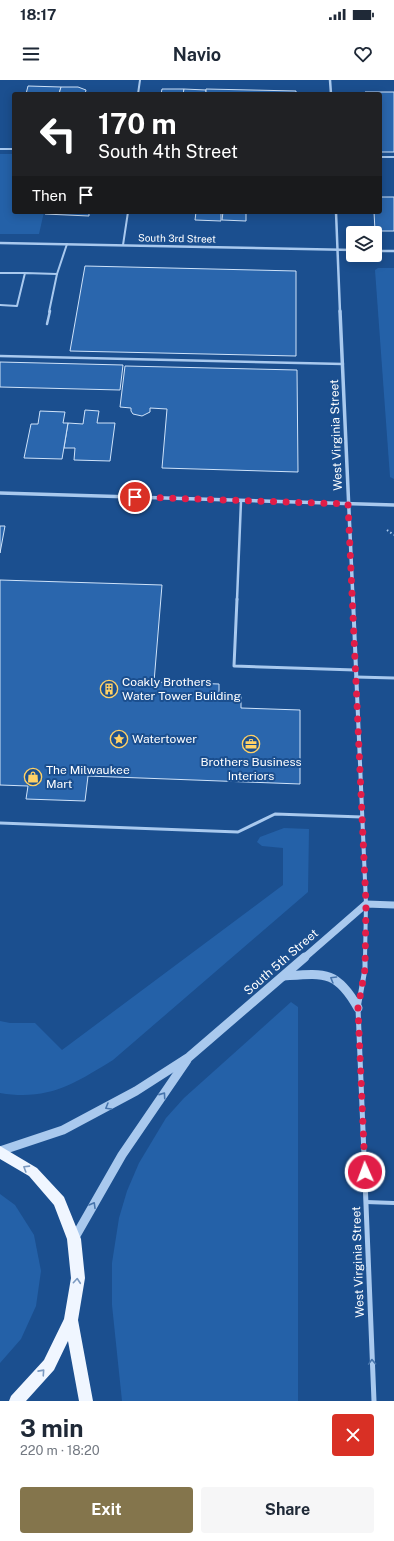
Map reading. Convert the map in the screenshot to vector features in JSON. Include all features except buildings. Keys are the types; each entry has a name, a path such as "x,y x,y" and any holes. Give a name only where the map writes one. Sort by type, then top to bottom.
{"main road":[{"path":"0,1152 33,1172 59,1201 74,1239 78,1278 71,1320 49,1365 16,1401"},
{"path":"71,1320 86,1401"}],"street":[{"path":"330,80 331,92"},
{"name":"West Virginia Street","path":"336,214 366,904 365,969 358,1008 374,1401"},
{"name":"South 3rd Street","path":"0,242 346,250"},
{"path":"382,250 394,251"},
{"path":"0,493 394,505"},
{"path":"366,904 394,905"},
{"name":"South 5th Street","path":"0,1152 63,1130 93,1115 136,1091 189,1057 366,904"},
{"path":"284,976 315,974 329,976 345,987 358,1008"},
{"name":"South 5th Street","path":"74,1239 122,1155 189,1057"}],"lane":[{"path":"138,92 140,80"},
{"path":"0,149 12,149"},
{"path":"382,157 394,157"},
{"path":"123,245 128,214"},
{"path":"47,324 57,274 67,244"},
{"path":"0,273 57,274"},
{"path":"0,305 17,306 25,273"},
{"path":"0,356 343,364"},
{"path":"240,501 234,666 355,670"},
{"path":"356,677 394,678"},
{"path":"0,823 238,832 275,814 362,817"},
{"path":"366,1202 394,1203"}],"path":[{"path":"387,530 394,535"}],"shaded area":[{"path":"0,154 12,154 12,214 44,214 39,234 0,234"},
{"path":"378,268 394,268 394,479 390,477 375,270"},
{"path":"284,828 309,829 308,892 113,1060 73,1083 47,1092 32,1095 0,1093 0,1021 10,1023 35,1023 62,1050 283,885 283,848 262,846 257,842 260,837"},
{"path":"291,1002 298,1007 298,1401 122,1401 112,1305 112,1263 119,1218 127,1191 139,1163 166,1118 184,1098"},
{"path":"0,1194 15,1205 34,1235 41,1271 36,1306 21,1339 0,1363"}],"place":[{"name":"Coakly Brothers Water Tower Building","path":"109,689"},
{"name":"Watertower","path":"119,739"},
{"name":"Brothers Business Interiors","path":"251,744"},
{"name":"The Milwaukee Mart","path":"33,777"}],"route":[{"path":"135,497 348,504 366,904 365,969 358,1008 365,1172"}]}
